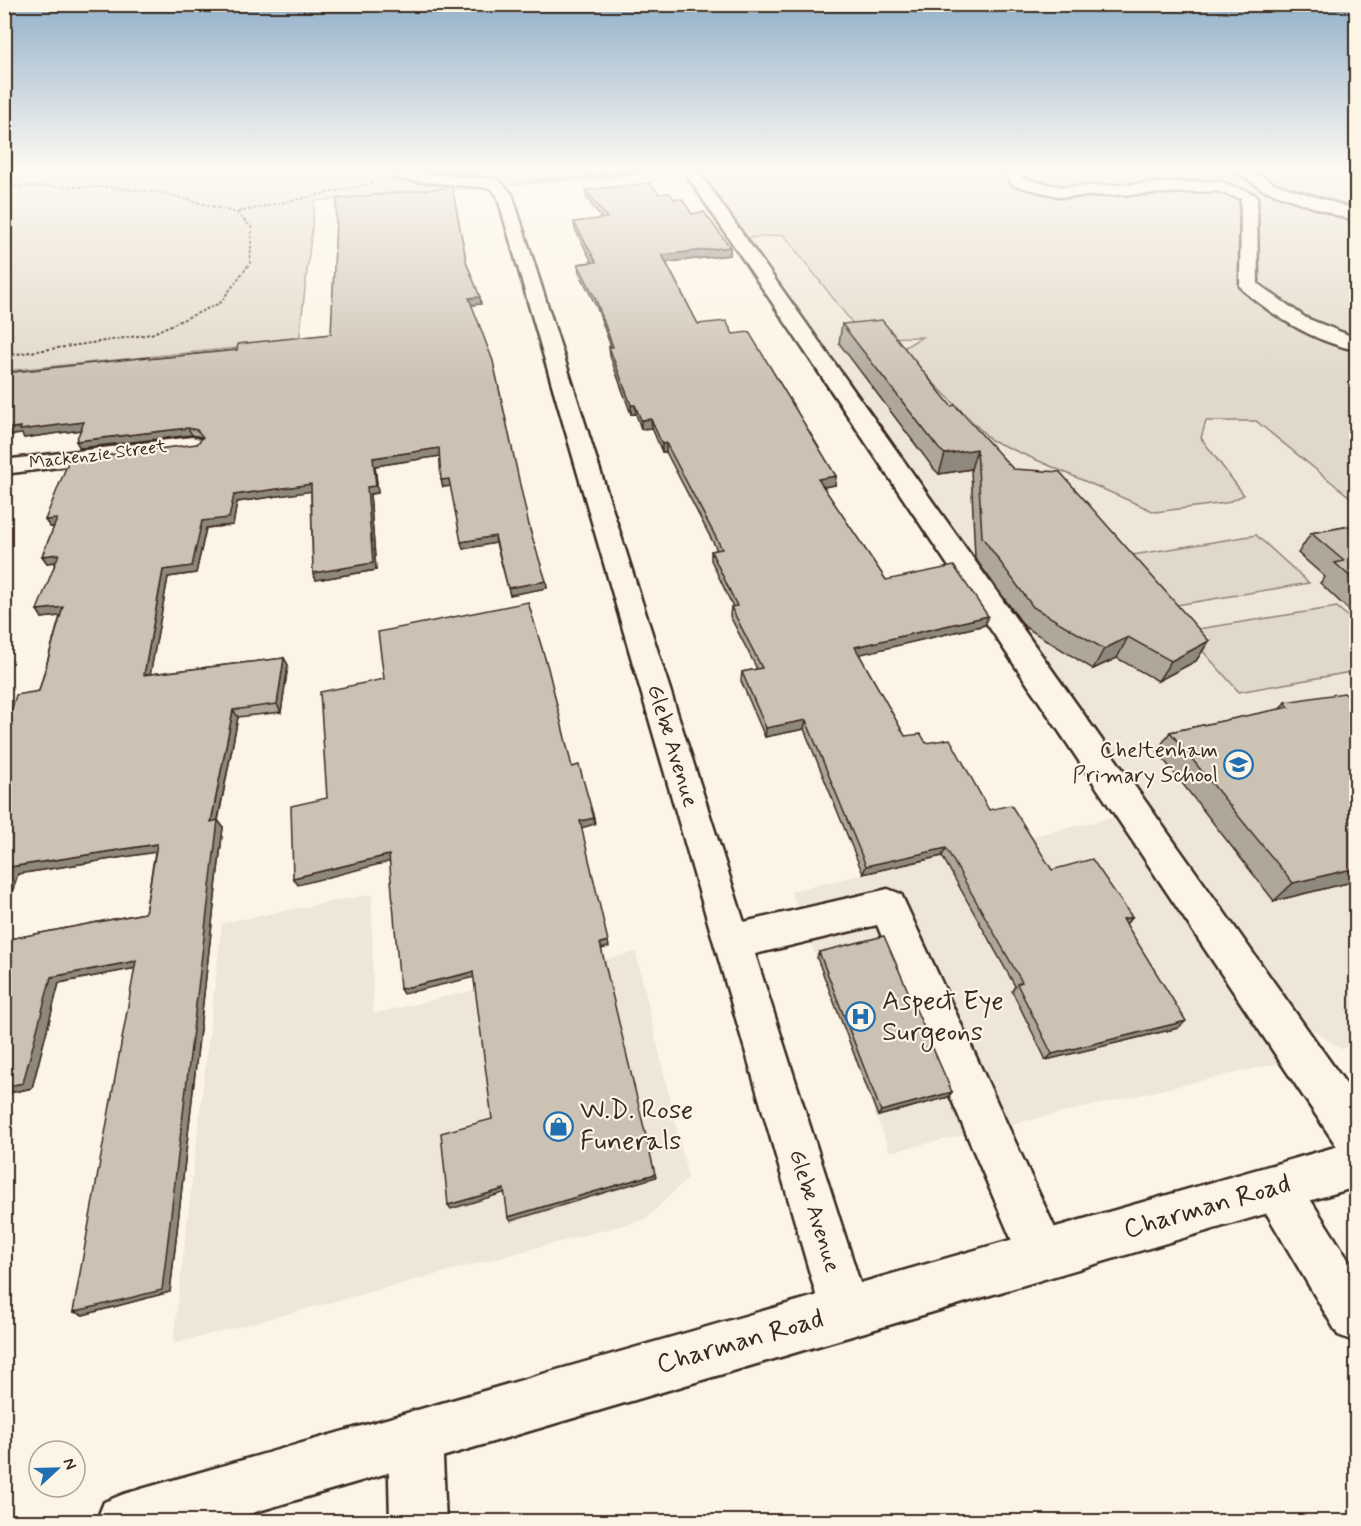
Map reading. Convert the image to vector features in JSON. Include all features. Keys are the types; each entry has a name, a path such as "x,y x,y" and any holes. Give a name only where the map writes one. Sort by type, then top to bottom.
{"street":[{"name":"Glebe Avenue","path":"519,242 844,1311"},
{"path":"740,242 1356,1135"},
{"path":"1249,242 1249,285 1274,308 1318,333 1356,344"},
{"name":"Mackenzie Street","path":"4,467 192,444"},
{"path":"732,942 888,906 1042,1254"},
{"name":"Charman Road","path":"124,1521 1356,1164"},
{"path":"1277,1188 1356,1317"},
{"path":"415,1437 418,1521"}],"path":[{"path":"4,356 151,334 220,303 250,263 251,242"}],"shaded area":[{"path":"4,242 310,242 299,342 5,371"},
{"name":"Cheltenham Primary School","path":"749,242 1035,242 1356,502 1356,1045 1341,1049 1307,1026"},
{"path":"790,242 1356,242 1356,502 1256,421 1206,421 1201,438 1244,495 1226,503 1155,512 991,440 900,350 922,337 864,338"},
{"path":"1256,535 1309,583 1165,607 1120,557"},
{"path":"1337,607 1356,624 1356,671 1239,692 1185,631"},
{"path":"1120,816 1283,1062 890,1152 791,891"},
{"path":"372,894 373,1014 636,952 688,1178 646,1219 173,1344 222,923"}],"building":[{"path":"335,242 463,242 467,264 480,297 469,298 493,361 530,530 546,581 508,588 495,536 461,542 449,479 441,480 439,448 373,458 376,486 367,487 373,563 313,573 311,484 234,495 229,518 202,521 192,566 163,570 144,675 284,658 277,704 233,710 211,822 218,820 162,1290 73,1312 136,961 51,977 23,1083 4,1087 4,940 145,913 157,844 10,867 4,886 4,713 11,712 16,695 39,691 63,607 37,610 59,554 42,556 57,519 45,520 69,460 197,444 203,437 197,430 188,428 76,441 84,422 20,430 21,427 4,429 4,373 237,350 238,344 331,334"},
{"path":"585,242 726,242 730,247 662,255 698,324 726,321 733,334 749,332 836,476 818,479 886,580 954,566 988,616 855,647 905,736 921,734 926,743 950,739 989,810 1011,805 1052,870 1092,859 1132,917 1123,919 1186,1021 1052,1054 1017,984 1022,982 946,848 866,866 806,720 766,728 742,672 762,668 731,607 737,606 711,551 722,549 666,443 662,444 651,419 641,420 635,405 631,405 609,347 613,347 596,300 578,264 596,262"},
{"path":"882,320 951,406 955,405 1013,469 1060,472 1209,641 1171,661 1128,637 1104,649 1033,607 982,537 977,449 945,454 939,449 842,324"},
{"path":"1356,525 1356,582 1335,563 1344,561 1311,533"},
{"path":"528,602 548,668 572,767 579,765 594,818 580,821 608,941 600,943 655,1174 508,1217 504,1189 448,1205 441,1133 492,1119 473,972 400,989 389,855 293,878 291,806 327,798 320,692 384,679 378,632"},
{"path":"1344,693 1356,704 1356,868 1293,883 1170,732 1289,707 1285,702"},
{"path":"884,936 952,1092 881,1111 819,952"}],"place":[{"name":"Cheltenham Primary School","path":"1239,764"},
{"name":"Aspect Eye Surgeons","path":"861,1017"},
{"name":"W.D. Rose Funerals","path":"559,1126"}]}
